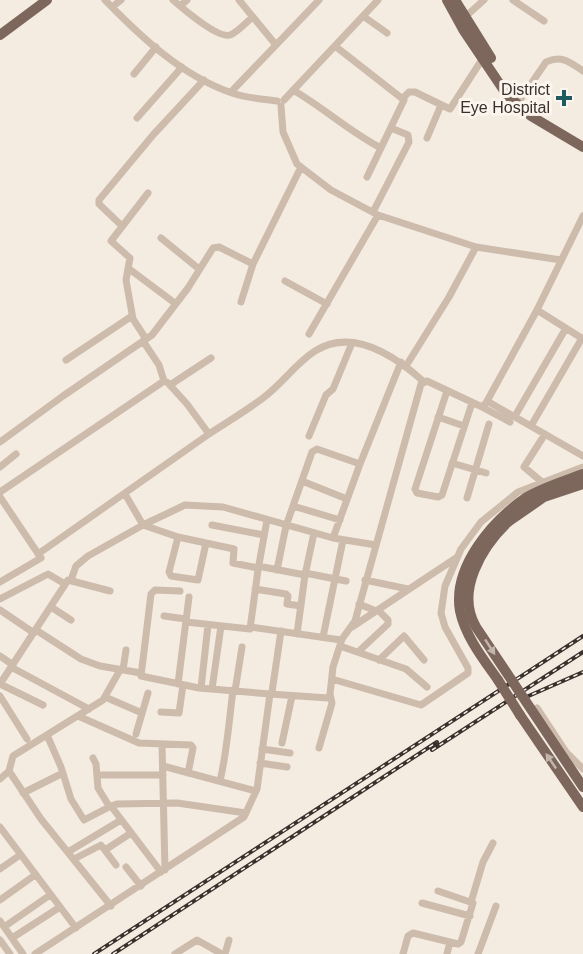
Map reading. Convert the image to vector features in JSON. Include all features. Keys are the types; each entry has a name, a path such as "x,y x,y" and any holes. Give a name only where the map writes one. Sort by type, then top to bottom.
{"main road":[{"path":"0,26 37,0"},
{"path":"0,35 47,0"},
{"path":"447,0 464,31 507,95 531,116 583,147"},
{"path":"455,0 509,88 520,100 534,111 583,139"},
{"path":"583,474 528,497 478,545 464,573 459,599 463,621 478,651 583,807"},
{"path":"583,484 535,501 506,519 473,573 470,592 470,614 476,627 583,787"}],"street":[{"path":"105,0 156,47 204,80 231,92 281,102"},
{"path":"112,8 121,0"},
{"path":"173,0 202,23 224,35 232,34 253,17"},
{"path":"180,6 187,0"},
{"path":"238,0 276,45"},
{"path":"231,92 319,0"},
{"path":"378,0 281,102 283,132 297,164 331,190 376,214 476,247 561,260"},
{"path":"465,16 484,0"},
{"path":"513,0 544,21"},
{"path":"363,16 387,33"},
{"path":"335,46 403,98"},
{"path":"134,74 156,47"},
{"path":"367,177 404,101 403,98 409,92 415,92 452,108 483,58"},
{"path":"520,100 546,62 552,58 564,59 583,71"},
{"path":"137,118 182,67"},
{"path":"122,226 99,204 99,200 153,135 204,80"},
{"path":"293,90 327,111 356,134 381,148"},
{"path":"427,138 441,105"},
{"path":"309,334 376,214 409,142 408,135 391,128"},
{"path":"241,302 253,264 301,167"},
{"path":"148,193 111,241 129,256 131,261 125,277 135,324 167,383 187,404 209,434"},
{"path":"480,406 487,401 537,310 583,216"},
{"path":"161,238 199,269"},
{"path":"0,442 155,332 215,247 253,264"},
{"path":"333,538 360,464 404,364 449,297 476,247"},
{"path":"128,268 176,304"},
{"path":"285,281 327,304"},
{"path":"531,426 583,338 537,310"},
{"path":"66,360 132,316"},
{"path":"512,419 566,328"},
{"path":"309,436 326,395 333,389 352,343"},
{"path":"38,554 264,397 315,351 332,344 352,343 387,353 423,381 531,426 583,456"},
{"path":"0,492 167,383 211,358"},
{"path":"319,748 332,703 330,694 332,679 340,643 355,621 365,579 423,381"},
{"path":"447,391 416,491 440,496 472,402"},
{"path":"487,401 512,419"},
{"path":"438,417 465,426"},
{"path":"467,498 489,424"},
{"path":"542,482 524,467 545,434"},
{"path":"277,570 285,526 314,449 360,464"},
{"path":"0,467 16,454"},
{"path":"452,463 486,473"},
{"path":"332,679 421,705 468,673 445,627 441,613 445,586 470,534 490,513 518,492 583,467"},
{"path":"302,481 347,499"},
{"path":"125,494 143,525 178,537 234,549 233,563 346,581"},
{"path":"0,497 41,558 0,582"},
{"path":"43,705 0,684 68,582 75,566 88,556 143,525 185,505 224,507 333,538 376,545"},
{"path":"293,506 340,520"},
{"path":"251,627 258,567 267,520"},
{"path":"212,525 264,535"},
{"path":"297,634 305,574 314,533"},
{"path":"178,537 169,572 171,576 198,580 206,543"},
{"path":"323,638 343,540"},
{"path":"351,627 458,557"},
{"path":"0,599 48,574 68,582 110,591"},
{"path":"365,579 408,590"},
{"path":"255,589 286,594 288,604 301,606"},
{"path":"141,673 151,594 155,590 180,591"},
{"path":"161,712 179,714 189,597"},
{"path":"358,652 388,624 388,620 377,610 359,604"},
{"path":"51,607 71,620"},
{"path":"0,610 81,659 100,666 141,673 143,676 201,688 328,698 330,694"},
{"path":"164,616 208,625 249,630 251,627 323,638 411,672 427,687"},
{"path":"201,688 208,625"},
{"path":"212,689 221,626"},
{"path":"35,954 244,817 256,791 281,631"},
{"path":"379,660 404,636 424,660"},
{"path":"220,781 242,647"},
{"path":"0,779 9,771 13,756 105,697 122,670 126,650"},
{"path":"0,656 12,666 88,709"},
{"path":"136,734 148,693"},
{"path":"0,696 27,739"},
{"path":"282,743 292,696"},
{"path":"105,697 142,713"},
{"path":"537,708 568,755 583,769"},
{"path":"78,716 139,743 192,746 188,773"},
{"path":"47,735 71,799 84,820 110,806 164,803 195,804 246,813"},
{"path":"162,744 163,871"},
{"path":"262,749 290,753"},
{"path":"93,758 98,788 163,871"},
{"path":"260,763 287,767"},
{"path":"163,766 256,791"},
{"path":"9,771 23,794 111,906"},
{"path":"23,794 63,773"},
{"path":"97,775 163,775"},
{"path":"68,852 121,820"},
{"path":"0,827 76,928"},
{"path":"105,850 131,833"},
{"path":"403,954 408,936 413,933 458,944 461,942 483,862 493,843"},
{"path":"74,859 101,845 116,865"},
{"path":"0,869 20,855"},
{"path":"126,867 141,886"},
{"path":"0,900 35,875"},
{"path":"438,891 471,902"},
{"path":"22,954 2,924 50,895"},
{"path":"422,903 470,916"},
{"path":"472,954 478,954 496,906"},
{"path":"12,938 60,907"},
{"path":"0,940 10,954"},
{"path":"174,954 197,940 224,954 229,940"},
{"path":"447,954 450,942"}],"railway":[{"path":"94,954 583,636"},
{"path":"432,750 583,652"},
{"path":"524,698 583,672"},
{"path":"113,954 437,742"}],"place":[{"name":"District Eye Hospital","path":"564,98"}]}
